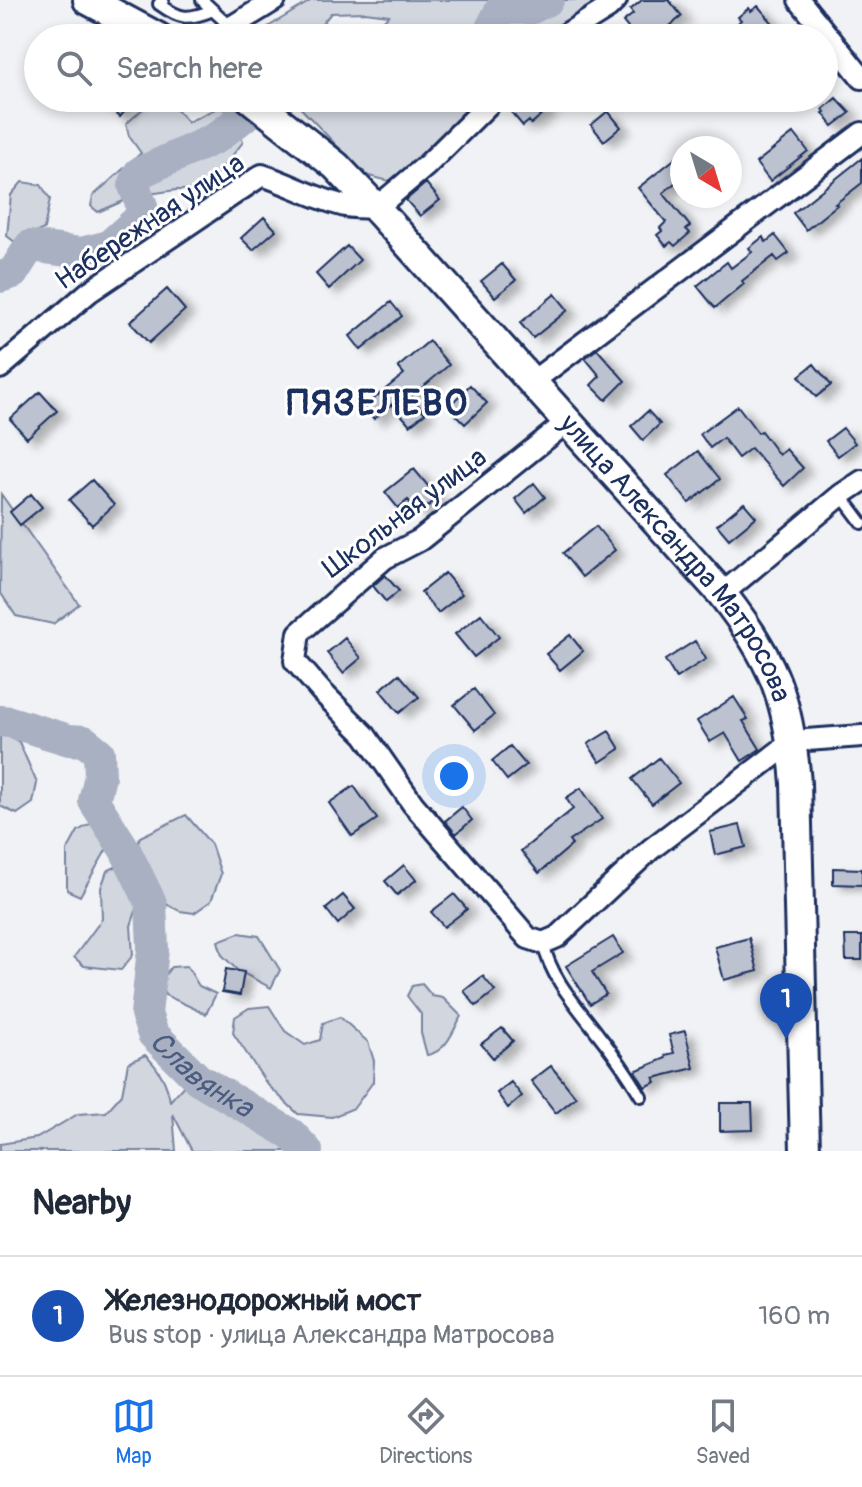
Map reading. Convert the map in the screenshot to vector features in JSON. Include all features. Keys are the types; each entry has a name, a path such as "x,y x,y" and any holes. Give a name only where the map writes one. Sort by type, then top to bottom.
{"main road":[{"path":"88,0 133,24"},
{"name":"улица Александра Матросова","path":"268,112 336,166 376,208 722,594 759,645 774,674 793,741 796,783 805,1151"}],"street":[{"path":"238,24 275,0"},
{"path":"582,24 616,0"},
{"path":"799,0 818,24"},
{"path":"838,48 862,78"},
{"path":"376,208 427,165 481,112"},
{"path":"532,382 862,133"},
{"name":"Набережная улица","path":"0,368 89,292 262,175 347,207 376,208"},
{"name":"Школьная улица","path":"550,940 528,938 413,804 365,735 295,661 299,633 385,558 420,540 567,422"},
{"path":"722,594 862,481"},
{"path":"550,940 651,849 793,741 862,736"}],"lane":[{"path":"163,0 159,4 176,16 194,17 213,10"},
{"path":"202,0 213,10 221,24"},
{"path":"841,495 862,523"},
{"path":"550,940 546,956 562,987 641,1096"}],"shaded area":[{"path":"312,0 523,0 498,9 487,24 380,24 389,15 365,12 331,13 322,24 273,24"},
{"path":"525,0 597,0 565,24 533,24 532,5"},
{"path":"139,112 179,112 188,122 209,112 232,112 243,142 215,177 199,190 135,196 98,212 91,206 93,196 141,153 129,136 126,124"},
{"path":"304,112 472,112 432,156 389,181 365,175"},
{"path":"22,182 41,185 50,199 44,229 15,242 7,236 11,195"},
{"path":"1,494 79,604 53,624 16,616 0,592"},
{"path":"5,733 19,742 37,783 33,803 17,814 0,806 0,736"},
{"path":"186,815 211,844 221,874 211,901 194,913 180,911 156,899 136,911 131,926 133,955 121,970 84,966 74,957 102,919 101,888 107,871 130,860 140,837"},
{"path":"95,821 113,838 80,896 67,890 67,851 78,831"},
{"path":"239,933 259,936 280,970 271,988 237,970 222,955 218,941"},
{"path":"187,966 199,986 216,994 206,1014 165,995 159,983 171,967"},
{"path":"422,984 432,996 443,998 461,1016 444,1046 427,1055 421,1033 421,1014 407,996 412,986"},
{"path":"269,1006 285,1031 305,1045 320,1040 323,1023 340,1017 368,1042 374,1061 373,1082 354,1108 332,1117 298,1114 267,1084 233,1033 235,1017 249,1008"},
{"path":"145,1055 162,1076 170,1101 186,1083 301,1151 192,1151 173,1114 176,1151 0,1151 0,1144 37,1138 78,1114 106,1112 122,1094 128,1063"}],"building":[{"path":"642,0 669,0 682,16 672,24 625,24 623,22 633,14 630,10"},
{"path":"758,6 773,24 737,24 741,20 738,17 749,8 751,11"},
{"path":"838,100 850,113 833,126 823,113 838,112"},
{"path":"511,112 545,112 531,124 529,121 523,126"},
{"path":"609,112 621,127 604,141 591,125"},
{"path":"794,133 808,151 770,181 756,163"},
{"path":"862,158 862,183 806,230 793,213"},
{"path":"670,163 670,187 663,193 670,202 670,208 675,208 690,226 686,229 690,233 675,246 671,242 666,246 657,235 666,222 638,188"},
{"path":"426,183 440,200 420,216 406,200"},
{"path":"264,217 276,230 253,250 241,238"},
{"path":"775,235 789,253 778,261 774,256 742,281 744,284 715,308 697,286 727,262 731,268 752,252 749,248 763,237 766,242"},
{"path":"347,246 360,260 329,289 316,274"},
{"path":"502,264 516,280 495,297 481,281"},
{"path":"167,289 185,310 149,343 130,322"},
{"path":"555,294 568,310 533,338 520,323"},
{"path":"391,302 402,316 361,350 350,336"},
{"path":"429,341 449,365 411,397 425,413 410,425 392,404 374,419 364,407 404,374 398,367"},
{"path":"597,349 625,381 606,400 591,385 600,376 585,358"},
{"path":"814,364 831,385 816,397 799,376"},
{"path":"470,385 487,403 465,424 448,407"},
{"path":"40,392 57,411 27,438 10,419"},
{"path":"738,406 779,455 786,449 803,468 784,486 751,448 738,458 723,438 710,448 700,434"},
{"path":"648,411 660,424 643,440 631,426"},
{"path":"843,428 855,443 838,456 826,441"},
{"path":"698,451 720,479 689,503 667,475"},
{"path":"414,469 438,498 419,513 408,500 398,508 385,492"},
{"path":"92,480 114,505 92,525 69,500"},
{"path":"534,483 545,497 526,513 515,499"},
{"path":"31,494 42,507 20,525 10,512"},
{"path":"744,503 756,517 729,539 717,525"},
{"path":"596,526 615,550 582,577 563,553"},
{"path":"445,573 462,594 438,613 421,592"},
{"path":"385,575 399,591 386,602 373,586"},
{"path":"481,614 499,637 474,657 455,634"},
{"path":"570,635 583,651 560,670 546,654"},
{"path":"345,638 361,658 343,673 327,653"},
{"path":"695,641 706,659 676,678 665,660"},
{"path":"399,674 419,697 399,713 380,690"},
{"path":"474,689 494,715 475,730 454,705"},
{"path":"734,697 748,719 743,721 760,749 742,761 725,733 710,742 697,721"},
{"path":"609,731 620,749 600,762 588,744"},
{"path":"510,746 526,765 507,780 492,761"},
{"path":"659,758 679,783 652,804 632,779"},
{"path":"354,786 377,819 352,836 329,803"},
{"path":"581,788 602,819 569,841 572,845 539,873 521,851 573,809 566,798"},
{"path":"462,807 472,820 456,834 445,821"},
{"path":"740,825 746,847 715,855 710,832"},
{"path":"404,865 416,880 397,895 385,881"},
{"path":"833,868 862,869 862,885 833,884"},
{"path":"454,894 467,909 444,927 431,912"},
{"path":"343,895 355,909 338,924 326,909"},
{"path":"845,936 862,936 862,960 846,960"},
{"path":"613,937 623,953 592,972 606,994 590,1004 566,966"},
{"path":"749,938 758,971 724,980 715,947"},
{"path":"226,969 244,972 240,995 222,992"},
{"path":"483,976 495,991 476,1006 464,991"},
{"path":"502,1028 513,1041 493,1058 481,1044"},
{"path":"685,1031 694,1068 654,1078 656,1082 645,1087 635,1071 674,1053 669,1035"},
{"path":"551,1066 576,1097 556,1113 531,1081"},
{"path":"511,1082 522,1096 508,1108 497,1093"},
{"path":"720,1103 752,1103 753,1130 720,1131"}],"waterway":[{"path":"493,24 501,9 530,9 548,0"},
{"path":"0,277 13,273 30,246 81,253 109,246 139,219 142,206 134,186 139,173 216,138 250,112"},
{"name":"Славянка","path":"0,721 69,740 84,741 99,753 100,776 94,801 125,850 151,903 153,949 146,1014 153,1034 198,1079 291,1134 307,1151"}],"place":[{"name":"Железнодорожный мост","path":"786,1039"}],"district":[{"name":"ПЯЗЕЛЕВО","path":"378,403"}]}
